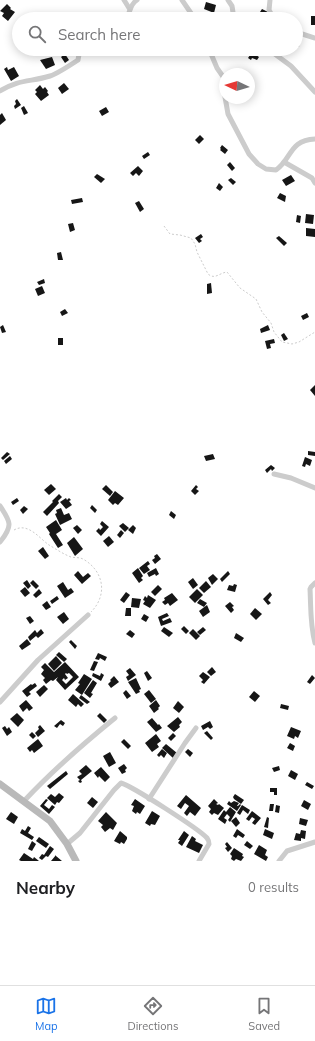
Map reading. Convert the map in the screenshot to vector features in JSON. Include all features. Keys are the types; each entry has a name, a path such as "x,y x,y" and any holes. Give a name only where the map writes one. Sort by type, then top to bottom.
{"main road":[{"path":"0,784 50,821 68,844 76,861"}],"street":[{"path":"124,0 129,8"},
{"path":"128,12 129,8 137,0"},
{"path":"182,0 190,12"},
{"path":"228,0 232,6 233,12"},
{"path":"270,0 270,12"},
{"path":"303,34 315,38"},
{"path":"0,91 11,84 30,79 52,76 78,60 79,56"},
{"path":"212,56 217,68 224,78 224,97 228,114 249,154 258,164 272,170 276,170 284,162 291,150 298,144 308,139 315,139"},
{"path":"277,56 291,66 315,92"},
{"path":"284,162 312,178 315,183"},
{"path":"274,474 291,478 315,488"},
{"path":"0,506 10,522 9,529 0,542"},
{"path":"315,583 310,589 313,616 311,626 315,643"},
{"path":"0,702 38,660 88,615"},
{"path":"24,801 88,739 115,718"},
{"path":"149,799 196,728"},
{"path":"68,844 80,833 118,784 124,784 191,826 207,838 209,844 199,861"},
{"path":"279,861 287,851 315,842"}],"path":[{"path":"164,226 170,234 191,238 210,276 216,277 226,272 240,288 256,299 262,312 271,323 274,332 282,342 292,344 299,342 315,332"},
{"path":"5,536 17,529 25,528 32,530 60,552 74,558 80,558 94,568 101,582 102,590 96,607 88,615"}],"building":[{"path":"206,2 216,5 214,12 204,9"},
{"path":"7,4 11,8 10,9 15,12 12,12 12,16 8,21 2,16 4,13 0,11"},
{"path":"262,9 268,12 260,12"},
{"path":"311,16 315,16 315,25 311,25"},
{"path":"66,56 69,60 65,63 61,57"},
{"path":"249,56 259,57 257,60 252,58 251,60 248,58"},
{"path":"52,57 55,65 46,69 40,60"},
{"path":"7,67 8,70 14,67 19,76 11,81 4,69"},
{"path":"64,83 69,89 62,94 58,88"},
{"path":"40,85 43,89 45,87 49,95 41,101 35,94 37,92 35,90"},
{"path":"17,99 21,105 15,109 15,101"},
{"path":"24,106 28,113 24,115 21,108"},
{"path":"106,107 109,112 102,116 99,111"},
{"path":"2,113 6,120 0,125 0,115"},
{"path":"200,135 204,139 199,144 195,140"},
{"path":"222,145 228,150 225,154 220,150"},
{"path":"148,152 150,155 144,159 142,156"},
{"path":"230,162 235,168 232,171 227,165"},
{"path":"138,166 143,171 139,176 136,173 133,176 130,173"},
{"path":"97,174 105,179 101,183 94,177"},
{"path":"291,175 295,181 286,186 282,180"},
{"path":"231,178 236,182 233,185 228,180"},
{"path":"219,183 223,187 220,191 216,188"},
{"path":"280,193 286,196 285,202 277,198"},
{"path":"82,198 83,202 72,204 71,200"},
{"path":"139,201 144,209 140,212 135,203"},
{"path":"306,214 314,215 313,224 305,223"},
{"path":"297,215 301,216 300,223 296,222"},
{"path":"73,223 75,230 70,232 68,224"},
{"path":"306,228 315,229 315,237 306,236"},
{"path":"201,234 203,237 200,239 202,241 199,243 195,238"},
{"path":"279,236 287,243 284,246 276,238"},
{"path":"61,252 63,260 58,260 57,253"},
{"path":"44,279 45,283 39,285 37,282"},
{"path":"211,283 212,293 207,294 207,284"},
{"path":"42,286 45,293 38,296 35,289"},
{"path":"65,309 68,313 62,316 60,312"},
{"path":"307,313 309,317 303,320 301,316"},
{"path":"3,325 6,332 2,333 0,327"},
{"path":"268,325 270,330 261,333 260,329"},
{"path":"284,333 288,339 284,341 281,335"},
{"path":"58,338 63,338 63,345 58,345"},
{"path":"274,339 275,343 270,344 271,348 267,349 265,341"},
{"path":"315,385 315,396 310,390"},
{"path":"308,451 315,452 315,456 308,455"},
{"path":"7,452 10,454 3,460 1,458"},
{"path":"213,454 215,459 206,461 204,456"},
{"path":"10,456 12,459 6,464 4,461"},
{"path":"305,457 312,460 310,466 306,464 305,467 302,466"},
{"path":"271,465 275,468 272,471 271,469 267,473 265,470"},
{"path":"51,484 56,489 49,495 44,490"},
{"path":"106,485 113,492 110,496 102,489"},
{"path":"196,485 198,487 196,489 199,491 195,495 191,491"},
{"path":"115,491 124,498 118,505 115,503 113,505 108,500"},
{"path":"59,494 62,497 58,501 59,503 47,516 43,512"},
{"path":"17,498 19,501 13,505 11,502"},
{"path":"66,498 67,500 69,498 71,500 69,501 72,505 66,509 60,502"},
{"path":"92,505 97,510 95,513 90,508"},
{"path":"24,506 28,509 23,514 20,510"},
{"path":"61,508 64,515 69,513 72,519 60,525 55,514 57,513 56,510"},
{"path":"171,511 176,515 174,519 169,515"},
{"path":"56,520 62,530 56,534 63,545 58,548 46,527"},
{"path":"102,521 109,527 101,536 96,531 103,527 100,524"},
{"path":"123,523 129,528 125,532 119,526"},
{"path":"77,525 82,530 78,534 73,528"},
{"path":"133,525 136,528 133,534 128,530"},
{"path":"121,530 124,533 120,538 117,535"},
{"path":"109,536 114,542 108,547 103,541"},
{"path":"74,537 83,549 75,556 67,543"},
{"path":"43,547 49,556 45,559 38,551"},
{"path":"157,554 161,559 155,564 152,560"},
{"path":"148,561 150,564 147,566 150,570 144,574 139,568"},
{"path":"138,568 143,576 141,578 143,580 139,583 132,573"},
{"path":"156,568 159,574 149,577 147,573"},
{"path":"78,571 83,577 88,573 91,576 82,584 74,575"},
{"path":"228,571 230,574 222,582 220,579"},
{"path":"213,574 218,579 212,585 208,578"},
{"path":"193,578 198,585 193,589 188,582"},
{"path":"27,580 31,586 28,589 23,583"},
{"path":"33,580 39,586 36,589 30,583"},
{"path":"206,581 211,587 204,593 199,588"},
{"path":"63,582 68,590 71,588 74,592 65,598 57,586"},
{"path":"234,584 237,585 235,592 227,590 229,585 233,586"},
{"path":"158,585 162,589 155,596 151,592"},
{"path":"25,587 30,593 25,597 20,591"},
{"path":"39,589 42,593 36,598 33,595"},
{"path":"197,589 203,595 195,603 189,597"},
{"path":"126,592 130,595 124,603 120,600"},
{"path":"270,592 272,595 268,600 271,603 268,605 263,599"},
{"path":"172,593 178,600 170,606 168,603 165,605 162,602 165,600 164,598"},
{"path":"148,595 156,600 150,608 143,604 145,601 143,600 145,596 147,598"},
{"path":"57,596 59,599 52,604 50,601"},
{"path":"132,598 141,599 139,608 131,607"},
{"path":"200,599 207,603 204,607 197,603"},
{"path":"47,601 51,607 46,610 42,605"},
{"path":"230,602 234,606 232,607 234,610 231,613 225,606"},
{"path":"207,605 210,612 203,617 199,611"},
{"path":"126,608 131,608 131,616 125,616"},
{"path":"255,608 262,614 256,620 250,614"},
{"path":"64,612 69,619 63,624 57,617"},
{"path":"167,613 169,616 162,619 163,621 170,618 172,622 161,626 158,617"},
{"path":"144,614 149,617 146,622 141,619"},
{"path":"30,616 34,621 30,624 26,618"},
{"path":"184,626 189,631 186,634 181,629"},
{"path":"164,627 173,633 169,637 161,631"},
{"path":"203,627 206,630 200,635 197,632"},
{"path":"41,629 44,633 38,638 36,636 30,641 28,637 35,630 37,633"},
{"path":"193,629 200,636 196,640 189,633"},
{"path":"130,630 135,634 132,638 126,634"},
{"path":"236,633 244,638 241,642 234,638"},
{"path":"27,639 31,644 22,650 19,646"},
{"path":"71,640 77,646 75,649 69,642"},
{"path":"59,652 67,659 64,662 56,655"},
{"path":"98,653 107,657 105,661 100,658 99,660 95,659"},
{"path":"56,656 62,663 54,671 48,664"},
{"path":"94,661 98,662 94,671 90,670"},
{"path":"65,662 79,677 65,690 56,680 58,677 46,684 43,680 45,678 41,674 44,670 41,667 45,663 54,672","holes":["69,673 73,677 66,684 62,680 64,678 65,680 68,678 65,674"]},
{"path":"212,667 216,672 211,676 207,672"},
{"path":"130,668 136,675 128,681 126,677 129,675 126,671"},
{"path":"147,671 152,678 148,681 144,673"},
{"path":"203,672 210,677 204,684 201,682 203,680 199,676"},
{"path":"93,673 100,676 101,673 104,675 101,681 92,676"},
{"path":"84,674 92,679 82,695 75,690 80,684 78,683"},
{"path":"312,675 315,678 310,684 307,682"},
{"path":"114,676 119,682 111,688 108,684"},
{"path":"136,678 141,689 139,690 140,692 136,694 128,682"},
{"path":"93,680 97,683 91,693 93,694 90,698 84,693"},
{"path":"35,683 37,686 29,692 31,694 27,697 22,691 31,684 32,685"},
{"path":"44,685 48,689 40,697 36,692"},
{"path":"126,690 131,696 127,699 123,693"},
{"path":"149,690 156,699 151,703 144,694"},
{"path":"254,691 260,696 255,702 249,697"},
{"path":"73,694 84,704 81,707 78,704 76,707 68,700"},
{"path":"81,695 90,702 87,704 79,698"},
{"path":"26,700 33,708 29,711 27,708 23,712 19,706"},
{"path":"156,700 160,706 154,713 149,706"},
{"path":"178,701 184,707 179,713 173,708"},
{"path":"281,704 289,706 288,710 280,708"},
{"path":"17,713 24,720 18,727 10,719"},
{"path":"100,713 107,720 104,723 97,716"},
{"path":"178,717 182,722 179,725 180,727 174,732 167,726"},
{"path":"152,718 162,728 156,732 147,722"},
{"path":"61,720 65,723 63,726 60,724 57,728 54,726"},
{"path":"210,721 213,727 210,729 208,727 203,730 201,726"},
{"path":"40,725 45,731 38,737 35,733 39,729 38,727"},
{"path":"5,726 7,729 9,727 12,732 7,736 2,728"},
{"path":"291,727 301,731 298,738 295,736 294,739 287,736"},
{"path":"207,731 213,738 211,740 204,733"},
{"path":"32,732 36,736 33,739 29,735"},
{"path":"173,733 176,736 171,741 168,738"},
{"path":"156,734 161,741 157,744 159,747 152,752 145,743"},
{"path":"38,739 43,746 34,753 32,750 30,752 27,748"},
{"path":"124,739 131,746 128,749 121,742"},
{"path":"290,743 295,746 293,751 287,748"},
{"path":"166,744 177,753 173,758 162,748"},
{"path":"162,749 167,753 164,758 161,755 159,757 157,755"},
{"path":"188,749 193,753 190,757 185,752"},
{"path":"110,752 116,763 109,767 103,756"},
{"path":"124,764 127,768 125,770 126,772 122,774 118,768"},
{"path":"86,765 92,771 81,780 82,782 80,783 78,781 80,780 77,777 82,774 79,771"},
{"path":"279,766 280,770 274,772 272,768"},
{"path":"101,767 110,777 105,782 99,776 98,778 94,773"},
{"path":"291,770 298,774 295,780 288,776"},
{"path":"66,771 68,774 50,789 47,786"},
{"path":"307,782 314,786 312,789 305,785"},
{"path":"270,788 277,788 277,795 274,795 274,792 270,792"},
{"path":"59,793 64,797 55,805 47,798 51,794 55,797"},
{"path":"235,794 244,800 241,804 234,799 233,797"},
{"path":"186,795 201,808 195,816 190,812 187,816 184,813 189,806 185,803 181,809 177,806"},
{"path":"92,797 98,802 93,808 87,803"},
{"path":"46,799 48,800 44,805 49,809 52,805 55,807 49,814 40,806"},
{"path":"135,799 145,806 140,814 137,812 136,814 132,811 134,806 131,805"},
{"path":"214,799 218,803 216,804 219,804 224,808 218,815 214,813 212,815 209,812 211,809 208,806"},
{"path":"304,800 311,804 308,810 301,806"},
{"path":"229,801 231,803 234,801 239,803 237,806 240,804 241,805 237,811 227,804"},
{"path":"270,804 274,804 273,811 269,811"},
{"path":"242,805 250,810 248,814 243,810 240,815 237,813"},
{"path":"276,805 280,806 279,813 275,812"},
{"path":"230,807 236,812 230,822 228,820 230,817 227,814 224,818 227,820 225,824 218,819 224,810 226,812"},
{"path":"152,811 160,816 155,825 151,824 150,826 145,823"},
{"path":"252,811 261,818 255,825 252,823 255,819 252,817 249,821 246,819"},
{"path":"11,812 18,817 14,824 6,819"},
{"path":"106,812 117,823 113,830 110,828 105,832 101,827 103,825 98,821"},
{"path":"236,817 240,823 236,827 231,821"},
{"path":"267,817 269,818 268,828 264,827"},
{"path":"300,818 308,820 306,826 299,824"},
{"path":"28,826 31,828 28,833 34,837 32,840 20,833 22,829 25,831"},
{"path":"237,829 245,835 243,838 238,835 236,838 233,836"},
{"path":"265,829 274,833 272,839 263,835"},
{"path":"301,830 306,831 305,839 301,838 301,841 294,840 296,833 300,834"},
{"path":"120,831 127,837 124,844 114,841"},
{"path":"184,831 189,835 182,846 178,843 180,840 178,840"},
{"path":"192,836 196,839 195,841 203,845 199,853 186,847"},
{"path":"39,837 49,844 46,848 36,841"},
{"path":"32,841 36,844 32,851 28,849"},
{"path":"247,841 253,846 250,849 244,845"},
{"path":"227,842 232,848 228,852 225,848 227,847 225,844"},
{"path":"259,845 267,850 265,855 268,857 266,861 254,854"},
{"path":"50,846 54,849 48,857 46,856 42,860 39,858 42,854 44,855"},
{"path":"234,848 243,854 242,856 244,857 241,861 236,859 234,861 231,859 232,856 230,854"},
{"path":"24,853 33,859 34,857 39,861 19,860"},
{"path":"56,856 62,861 51,861"}]}
